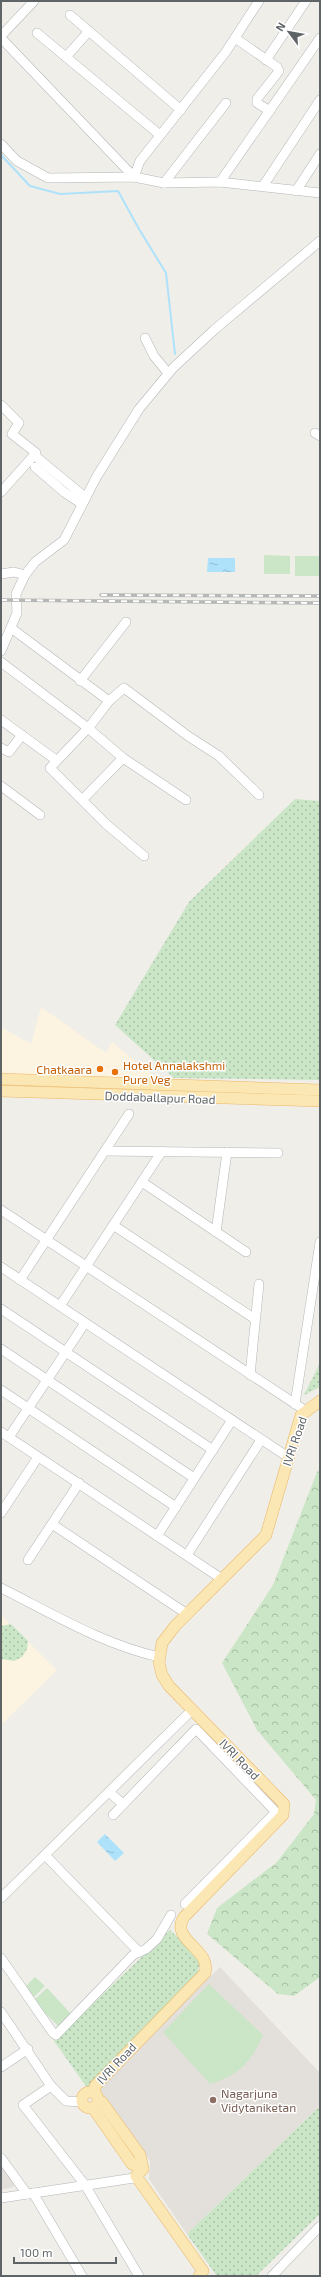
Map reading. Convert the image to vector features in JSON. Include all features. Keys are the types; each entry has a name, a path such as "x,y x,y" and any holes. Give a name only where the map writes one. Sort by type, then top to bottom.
{"main road":[{"name":"Doddaballapur Road","path":"1,1079 320,1090"},
{"name":"Doddaballapur Road","path":"1,1091 320,1101"},
{"name":"IVRI Road","path":"96,2101 94,2086 205,1973 205,1960 183,1935 181,1923 184,1917 219,1876 279,1821 284,1812 284,1804 169,1686 162,1674 159,1658 162,1643 187,1614 266,1535 301,1415 320,1401"},
{"name":"IVRI Road","path":"82,2102 82,2097 86,2093 96,2101 102,2102 140,2155 139,2173 203,2274"}],"street":[{"path":"34,1 1,37 134,177"},
{"path":"134,177 140,161 181,110 235,38 259,1"},
{"path":"266,60 306,1"},
{"path":"70,15 181,110"},
{"path":"66,57 89,31"},
{"path":"37,33 160,135"},
{"path":"235,38 280,71 257,99 257,103 270,111"},
{"path":"220,182 320,38"},
{"path":"263,186 320,100"},
{"path":"164,183 226,103"},
{"path":"1,144 17,161 48,178 134,177 164,183 220,182 320,193"},
{"path":"296,191 320,154"},
{"path":"1,651 17,612 16,594 25,575 35,562 64,540 97,476 139,409 168,374 214,330 320,241"},
{"path":"145,338 154,356 168,374"},
{"path":"1,405 19,423 12,434 36,453 34,455 67,488 84,501"},
{"path":"1,492 34,455"},
{"path":"36,466 67,488"},
{"path":"1,574 14,572 25,575"},
{"path":"80,681 126,622"},
{"path":"11,628 108,701"},
{"path":"1,662 88,728 123,758 186,800"},
{"path":"144,856 106,824 83,799 50,768 88,728 108,701 120,690 124,688 128,690 188,736 219,756 259,795"},
{"path":"1,720 56,760"},
{"path":"1,748 9,752 22,735"},
{"path":"83,799 123,758"},
{"path":"1,786 40,815"},
{"path":"20,1280 129,1114"},
{"path":"105,1151 278,1153"},
{"path":"60,1306 162,1151"},
{"path":"216,1232 227,1152"},
{"path":"142,1182 246,1252"},
{"path":"1,1210 250,1375 306,1410"},
{"path":"113,1225 255,1319"},
{"path":"295,1404 320,1242"},
{"path":"1,1267 288,1457"},
{"path":"250,1375 259,1284"},
{"path":"1,1309 213,1450"},
{"path":"9,1437 85,1323"},
{"path":"1,1349 194,1478"},
{"path":"1,1390 176,1506"},
{"path":"157,1536 232,1420"},
{"path":"1,1432 222,1579"},
{"path":"187,1555 261,1440"},
{"path":"1,1513 38,1457"},
{"path":"28,1560 79,1484"},
{"path":"52,1524 187,1614"},
{"path":"1,1588 127,1650 159,1658"},
{"path":"1,1898 192,1710"},
{"path":"113,1815 196,1729 275,1812 219,1876 185,1904"},
{"path":"109,1792 123,1804"},
{"path":"44,1855 138,1951"},
{"path":"1,1958 53,2033 56,2035 138,1951 143,1951 158,1939 170,1917 181,1923"},
{"path":"1,2012 28,2049 52,2086 66,2101 82,2102"},
{"path":"1,2067 28,2049"},
{"path":"52,2086 23,2105 85,2185 139,2276"},
{"path":"1,2158 30,2193 82,2276"},
{"path":"1,2198 85,2185 139,2173"},
{"path":"272,2276 320,2226"}],"shaded area":[{"path":"41,1007 106,1053 112,1042 160,1081 1,1073 1,1027 31,1044"},
{"path":"1,1615 57,1670 1,1725"},
{"name":"Nagarjuna Vidytaniketan","path":"220,1967 320,2073 320,2106 187,2234 149,2179 150,2161 101,2095 101,2085"},
{"path":"1,2163 15,2182 13,2187 1,2190"}],"green space":[{"path":"264,555 290,556 290,574 264,574"},
{"path":"295,556 320,556 320,576 295,576"},
{"path":"295,799 320,801 320,1080 174,1078 115,1025 189,902"},
{"path":"320,1363 320,1387 304,1395"},
{"path":"320,1469 320,1977 294,1996 278,1994 207,1934 217,1908 277,1862 314,1814 316,1800 257,1730 222,1663 273,1585 317,1472"},
{"path":"11,1624 28,1641 27,1649 22,1657 14,1661 1,1659 1,1626"},
{"path":"170,1930 200,1959 198,1972 88,2089 54,2041"},
{"path":"35,1977 45,1986 34,1997 24,1988"},
{"path":"209,1984 263,2035 254,2053 243,2066 229,2076 210,2084 163,2032"},
{"path":"47,1988 72,2015 59,2027 33,2001"},
{"path":"320,2106 320,2214 256,2276 217,2276 187,2234"}],"water":[{"path":"208,558 235,558 235,572 207,572"},
{"path":"105,1834 124,1853 115,1861 97,1842"}],"waterway":[{"path":"1,155 30,186 60,194 118,191 166,273 175,354"}],"railway":[{"path":"101,595 320,596"},
{"path":"1,600 320,603"}],"place":[{"name":"Chatkaara","path":"100,1069"},
{"name":"Hotel Annalakshmi Pure Veg","path":"115,1072"},
{"name":"Nagarjuna Vidytaniketan","path":"213,2100"}]}
